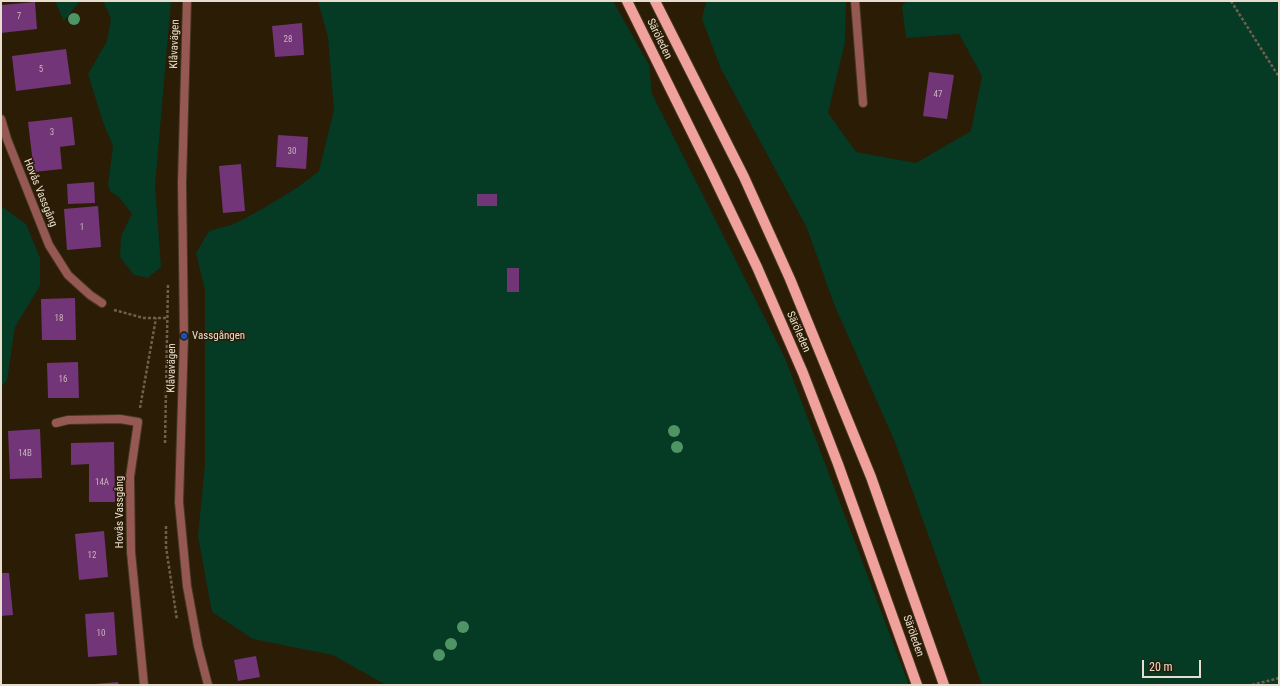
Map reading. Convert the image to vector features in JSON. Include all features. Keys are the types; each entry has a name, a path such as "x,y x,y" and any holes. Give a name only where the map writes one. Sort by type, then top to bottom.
{"main road":[{"name":"Säröleden","path":"627,1 740,232 803,373 866,538 917,685"},
{"name":"Säröleden","path":"655,1 744,177 790,279 871,477 944,685"}],"street":[{"name":"Klåvavägen","path":"187,1 182,183 184,350 179,502 187,586 198,646 208,685"},
{"path":"855,1 863,103"},
{"name":"Hovås Vassgång","path":"1,119 7,139 49,245 68,275 90,295 102,303"},
{"path":"56,424 68,420 120,418 138,422"},
{"name":"Hovås Vassgång","path":"138,422 130,477 131,552 144,685"}],"path":[{"path":"1231,1 1279,77"},
{"path":"102,303 128,315 144,318 167,318"},
{"path":"138,422 156,318"},
{"path":"1252,685 1279,678"}],"green space":[{"path":"55,1 80,1 64,21"},
{"path":"103,1 171,1 155,186 161,267 148,278 134,275 120,257 121,236 132,214 119,197 111,192 108,185 113,146 103,122 88,74 107,41 111,18"},
{"path":"318,1 613,1 649,65 652,94 785,358 909,685 386,685 333,655 253,639 212,612 198,536 205,464 205,290 196,253 209,231 234,224 264,208 298,187 319,171 334,110 328,37"},
{"path":"706,1 846,1 845,42 828,113 856,152 916,163 971,131 982,76 959,34 906,38 902,6 907,1 1279,1 1279,685 982,685 895,442 834,304 807,228 721,69 702,19"},
{"path":"1,206 26,224 40,258 40,286 15,327 7,381 1,386"}],"building":[{"path":"35,2 37,29 1,33 1,5"},
{"path":"302,23 304,55 275,57 272,26"},
{"path":"66,49 71,84 16,91 12,56"},
{"path":"929,72 954,75 947,119 923,116"},
{"path":"72,117 75,145 60,147 62,169 34,172 28,122"},
{"path":"278,135 308,137 306,169 276,167"},
{"path":"241,164 245,211 223,213 219,166"},
{"path":"94,182 95,203 68,204 67,184"},
{"path":"477,194 497,194 497,206 477,206"},
{"path":"98,206 101,247 67,250 64,209"},
{"path":"507,268 519,268 519,292 507,292"},
{"path":"75,298 76,340 42,340 41,299"},
{"path":"78,362 79,398 48,398 47,363"},
{"path":"40,429 42,478 10,479 8,431"},
{"path":"114,442 115,502 89,502 89,464 71,465 71,443"},
{"path":"104,531 108,577 79,580 75,534"},
{"path":"1,573 9,573 13,615 1,616"},
{"path":"114,612 117,655 88,657 85,614"},
{"path":"256,656 260,677 238,681 234,660"},
{"path":"118,682 119,685 95,685 95,684"}],"place":[{"name":"Vassgången","path":"184,336"}]}
